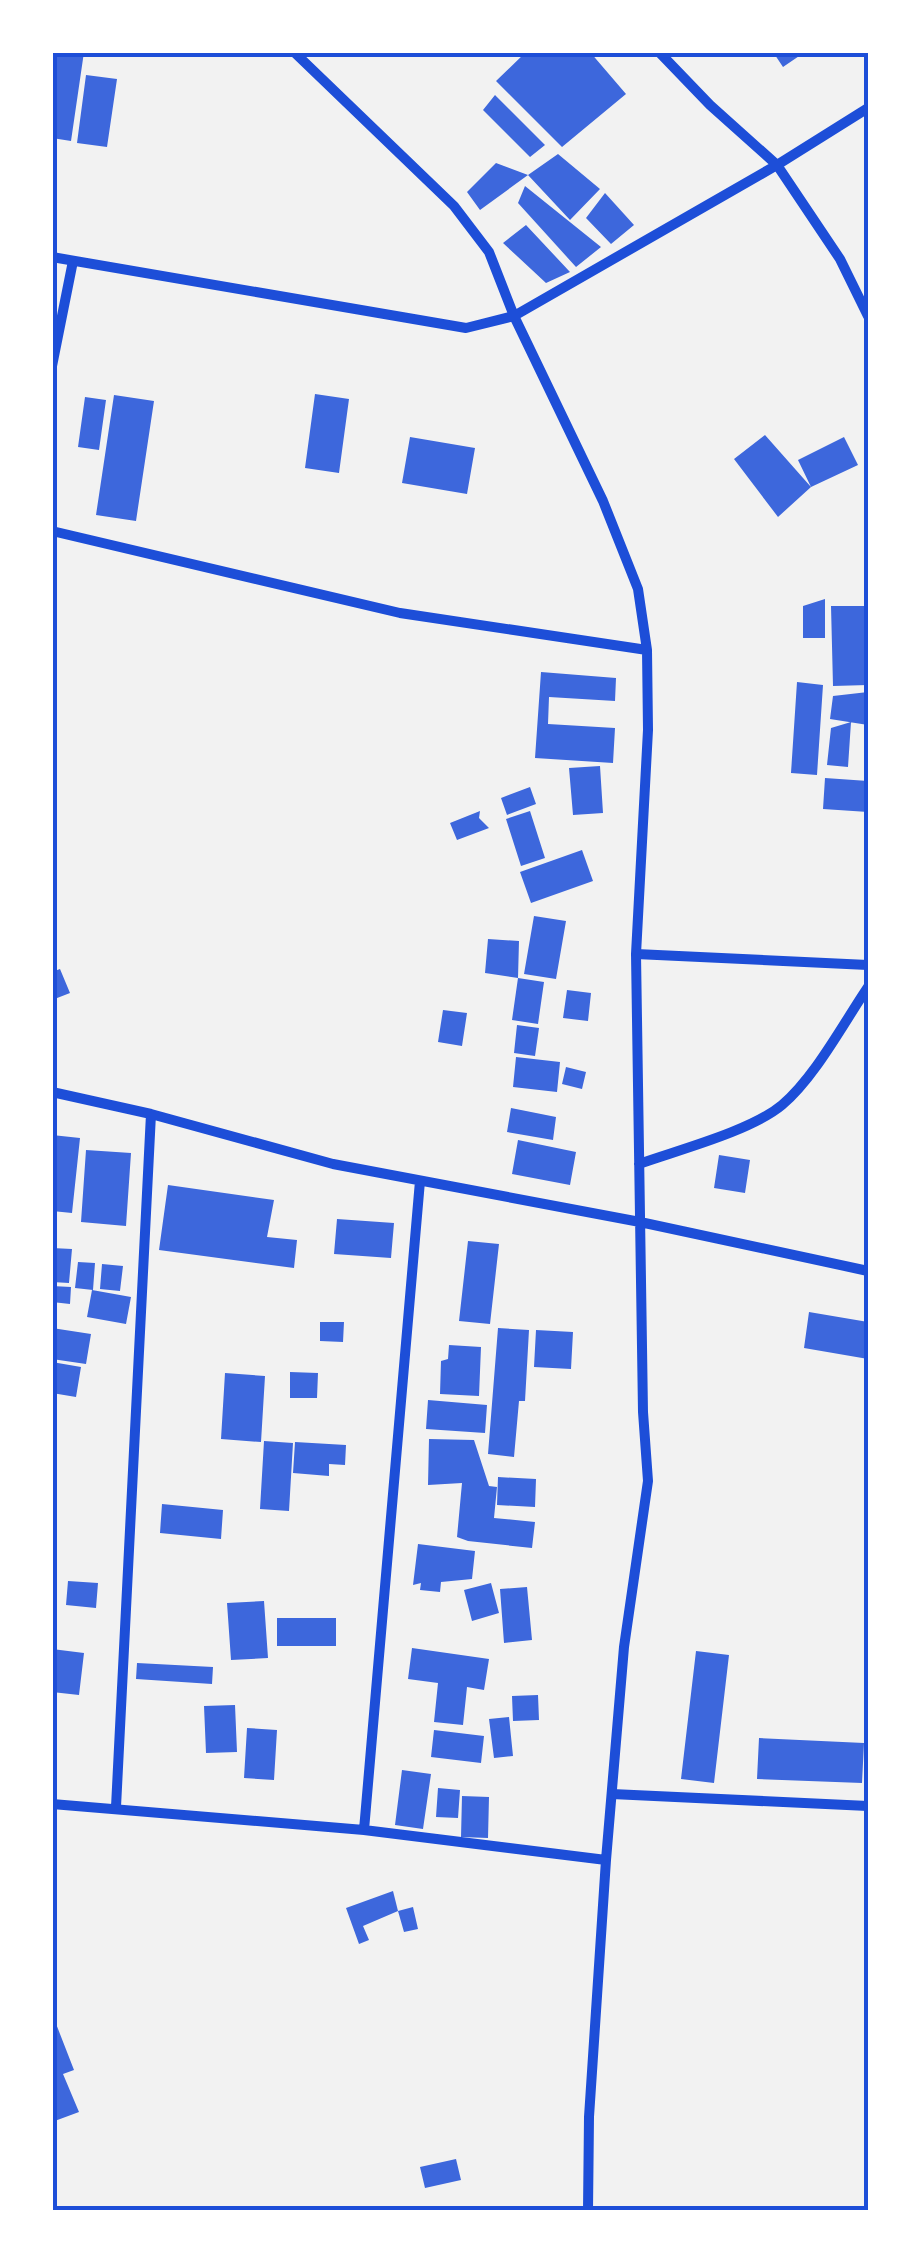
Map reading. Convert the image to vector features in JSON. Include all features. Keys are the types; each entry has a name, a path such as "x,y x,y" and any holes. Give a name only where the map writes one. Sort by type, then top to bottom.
{"street":[{"path":"294,52 454,206 489,252 514,316 610,518 638,589 648,650 648,730 636,954 643,1412 648,1481 624,1647 606,1860 589,2117 588,2210"},
{"path":"659,52 776,166 840,259 868,316"},
{"path":"52,257 466,328 514,316 776,166 868,108"},
{"path":"52,366 73,260"},
{"path":"52,531 400,614 648,650"},
{"path":"636,954 868,965"},
{"path":"639,1164 755,1121 779,1108 797,1090 868,987"},
{"path":"52,1092 151,1114 333,1164 640,1222 868,1272"},
{"path":"116,1807 151,1114"},
{"path":"364,1830 420,1182"},
{"path":"612,1794 868,1806"},
{"path":"52,1804 364,1830 606,1860"}],"building":[{"path":"54,52 84,52 71,141 52,138"},
{"path":"526,52 590,52 626,94 562,147 496,81"},
{"path":"773,52 805,52 783,67"},
{"path":"86,75 117,79 107,147 77,143"},
{"path":"495,95 545,145 530,157 483,110"},
{"path":"558,154 600,189 570,220 528,175"},
{"path":"496,163 528,175 480,210 467,192"},
{"path":"525,186 601,247 576,267 518,203"},
{"path":"605,193 634,225 611,244 586,218"},
{"path":"526,225 570,272 546,283 503,243"},
{"path":"315,394 349,399 339,473 305,468"},
{"path":"114,395 154,401 136,521 96,515"},
{"path":"85,397 106,400 99,450 78,447"},
{"path":"765,435 811,487 778,517 734,459"},
{"path":"410,437 475,448 467,494 402,483"},
{"path":"844,437 858,465 811,487 798,460"},
{"path":"825,599 825,638 803,638 803,606"},
{"path":"831,606 868,606 868,685 833,686"},
{"path":"541,672 616,678 615,701 549,697 548,724 615,728 613,763 535,758"},
{"path":"797,682 823,685 817,775 791,773"},
{"path":"868,692 868,725 830,719 833,696"},
{"path":"851,722 848,767 827,765 831,728"},
{"path":"600,766 603,813 573,815 569,768"},
{"path":"825,778 868,781 868,812 823,809"},
{"path":"530,787 536,804 507,815 501,798"},
{"path":"480,811 479,818 489,828 457,840 450,823"},
{"path":"530,811 545,858 521,866 506,819"},
{"path":"582,850 593,881 531,903 520,872"},
{"path":"534,916 566,921 556,979 524,974"},
{"path":"488,939 519,941 518,978 485,973"},
{"path":"60,969 70,993 52,1000 52,972"},
{"path":"518,978 544,982 538,1024 512,1020"},
{"path":"567,990 591,993 588,1021 563,1018"},
{"path":"443,1010 467,1013 462,1046 438,1042"},
{"path":"517,1025 539,1028 535,1056 514,1053"},
{"path":"516,1057 560,1062 557,1092 513,1087"},
{"path":"566,1067 586,1072 582,1089 562,1084"},
{"path":"511,1108 556,1117 553,1140 507,1132"},
{"path":"52,1135 80,1138 72,1213 52,1211"},
{"path":"518,1140 576,1152 570,1185 512,1174"},
{"path":"86,1150 131,1153 126,1226 81,1222"},
{"path":"719,1155 750,1160 745,1193 714,1188"},
{"path":"168,1185 274,1200 267,1237 297,1240 294,1268 159,1250"},
{"path":"337,1219 394,1223 391,1258 334,1254"},
{"path":"468,1241 499,1244 490,1324 459,1321"},
{"path":"52,1248 72,1249 69,1283 52,1282"},
{"path":"78,1262 95,1263 93,1290 75,1288"},
{"path":"102,1264 123,1266 120,1291 100,1289"},
{"path":"52,1286 71,1287 70,1304 52,1302"},
{"path":"92,1290 131,1297 126,1324 87,1317"},
{"path":"809,1312 868,1322 868,1359 804,1348"},
{"path":"320,1322 344,1322 343,1342 320,1341"},
{"path":"52,1328 91,1334 86,1364 52,1359"},
{"path":"498,1328 529,1330 525,1401 519,1401 514,1457 488,1454"},
{"path":"536,1330 573,1332 571,1369 534,1367"},
{"path":"449,1345 481,1347 479,1396 440,1394 441,1361 448,1359"},
{"path":"52,1362 81,1367 76,1397 52,1393"},
{"path":"290,1372 318,1373 317,1398 290,1398"},
{"path":"225,1373 265,1376 261,1442 221,1439"},
{"path":"428,1400 487,1405 485,1433 426,1429"},
{"path":"429,1439 474,1440 489,1486 497,1487 494,1518 535,1522 532,1548 457,1537 462,1483 428,1485"},
{"path":"264,1441 293,1443 289,1511 260,1509"},
{"path":"295,1442 346,1445 345,1465 329,1464 329,1476 293,1473"},
{"path":"498,1477 536,1479 535,1507 497,1505"},
{"path":"162,1504 223,1510 221,1539 160,1533"},
{"path":"418,1544 475,1551 472,1579 441,1582 440,1592 420,1590 421,1583 413,1585"},
{"path":"68,1581 98,1583 96,1608 66,1605"},
{"path":"491,1583 499,1613 472,1621 464,1590"},
{"path":"527,1587 532,1640 504,1643 500,1589"},
{"path":"264,1601 268,1658 231,1660 227,1603"},
{"path":"277,1618 336,1618 336,1646 277,1646"},
{"path":"412,1648 489,1659 484,1690 467,1687 463,1725 434,1722 438,1683 408,1679"},
{"path":"52,1649 84,1653 79,1695 52,1692"},
{"path":"696,1651 729,1655 714,1783 681,1779"},
{"path":"137,1663 213,1667 212,1684 136,1679"},
{"path":"538,1695 539,1720 513,1721 512,1696"},
{"path":"235,1705 237,1752 206,1753 204,1706"},
{"path":"509,1717 513,1756 494,1758 489,1719"},
{"path":"247,1728 277,1730 274,1780 244,1778"},
{"path":"434,1730 484,1736 481,1763 431,1757"},
{"path":"759,1738 864,1743 862,1783 757,1779"},
{"path":"402,1770 431,1774 423,1829 395,1825"},
{"path":"438,1788 460,1790 458,1818 436,1817"},
{"path":"462,1796 489,1797 488,1838 461,1837"},
{"path":"393,1891 398,1911 363,1926 369,1940 359,1944 346,1908"},
{"path":"413,1907 418,1929 404,1932 398,1911"},
{"path":"53,2016 74,2070 63,2074 79,2112 52,2122"},
{"path":"456,2159 461,2180 425,2188 420,2167"}]}
